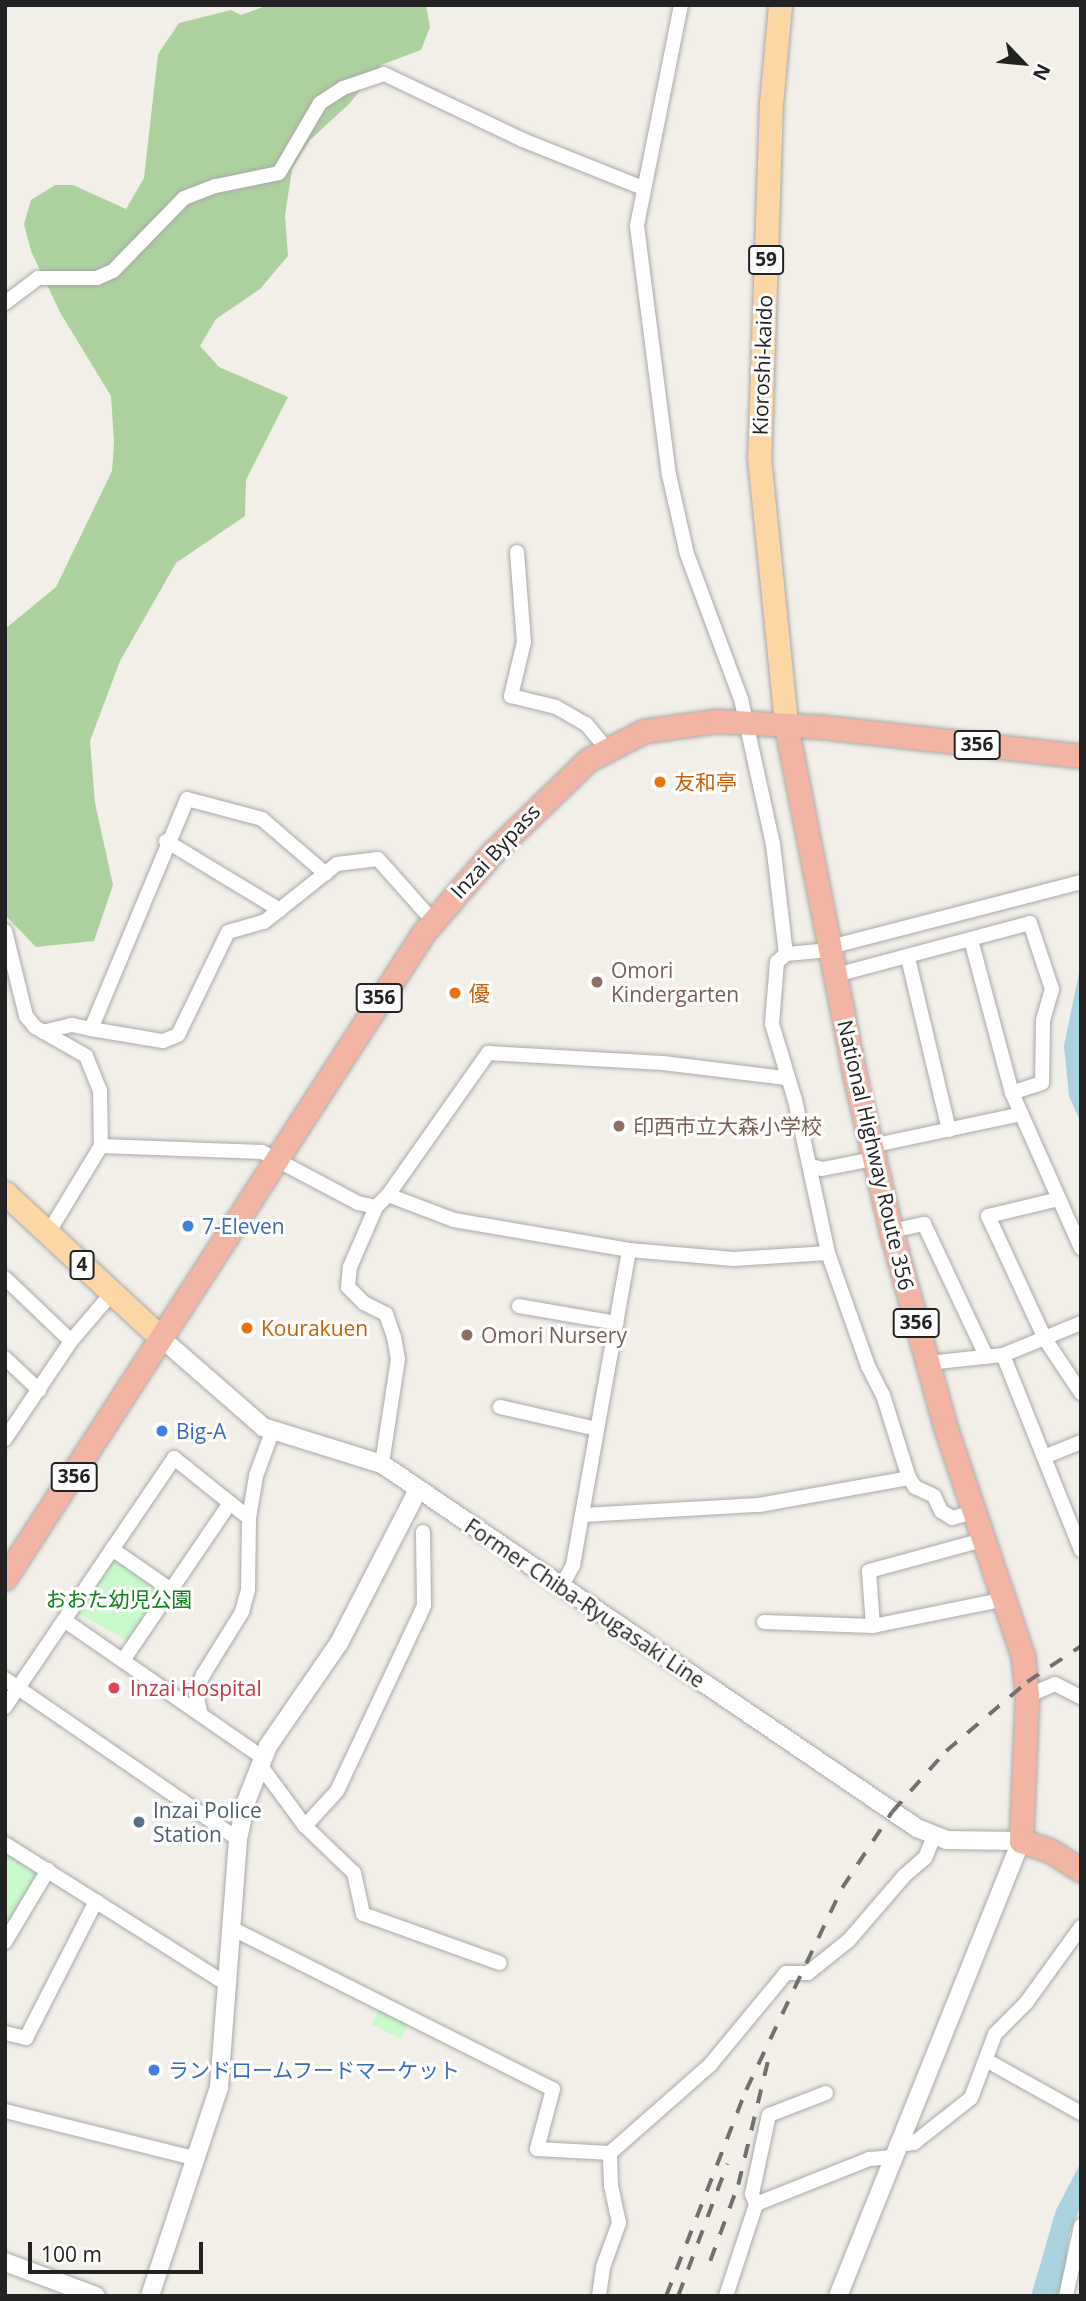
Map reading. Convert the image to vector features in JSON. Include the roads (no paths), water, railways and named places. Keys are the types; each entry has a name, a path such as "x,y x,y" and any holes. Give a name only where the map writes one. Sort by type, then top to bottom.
{"highway":[{"name":"Inzai Bypass","path":"5,1578 106,1429 136,1372 433,921 544,798 606,748 665,726 746,722 1081,756"},
{"name":"National Highway Route 356","path":"786,724 872,1153 891,1231 974,1512 1006,1599 1023,1657 1027,1696 1021,1841"},
{"name":"Inzai Bypass","path":"5,1552 93,1420 136,1372"},
{"path":"1021,1841 1049,1850 1081,1870"}],"main road":[{"name":"Kioroshi-kaido","path":"780,5 771,103 759,457 786,724"},
{"name":"4","path":"5,1193 160,1337"}],"street":[{"path":"681,5 637,226 668,475 687,554 746,722 773,844 786,954"},
{"path":"5,303 38,278 97,278 113,271 184,198 216,186 279,173 320,103 343,88 384,74 523,140 643,188"},
{"path":"517,552 524,642 511,696 556,707 586,724 606,748"},
{"path":"91,1029 166,841 187,799 262,819 326,874"},
{"path":"166,841 281,910"},
{"path":"43,1032 72,1025 163,1041 178,1035 223,938 239,926 264,922 337,864 378,859 433,921"},
{"path":"974,1512 952,1518 941,1511 934,1496 915,1487 909,1478 883,1395 868,1366 828,1253 811,1166 786,1078 771,1000 776,961 786,954 831,948 1081,881"},
{"path":"836,975 908,958 1030,923 1052,989 1043,1021 1042,1083 1012,1093"},
{"path":"5,931 26,1016 43,1032 86,1056 95,1070 100,1090 101,1146 48,1233"},
{"path":"971,940 1012,1093 1081,1248"},
{"path":"908,958 949,1130"},
{"path":"382,1464 398,1359 386,1314 364,1303 348,1287 350,1267 376,1207 388,1195 488,1054 663,1063 786,1078"},
{"path":"811,1166 822,1169 949,1130 1022,1114"},
{"path":"101,1146 246,1148 276,1156 358,1203 376,1207"},
{"path":"388,1195 454,1220 629,1250 734,1259 828,1253"},
{"path":"1059,1199 988,1216 1045,1339 1081,1393"},
{"path":"891,1231 924,1224 986,1356"},
{"path":"561,1587 573,1564 583,1515 629,1250"},
{"path":"5,1278 71,1341"},
{"path":"5,1439 71,1341 111,1293"},
{"path":"519,1306 617,1322"},
{"path":"928,1363 1003,1355 1081,1323"},
{"name":"Former Chiba-Ryugasaki Line","path":"160,1337 272,1432 382,1464 934,1837"},
{"path":"1003,1355 1081,1550"},
{"path":"5,1359 39,1390"},
{"path":"500,1407 597,1429"},
{"path":"200,1712 196,1693 203,1675 242,1612 248,1590 249,1518 256,1476 272,1432"},
{"path":"1044,1457 1081,1443"},
{"path":"5,1707 174,1458 249,1518"},
{"path":"583,1515 759,1505 909,1478"},
{"path":"150,2296 219,2087 238,1839 261,1762 339,1643 418,1490"},
{"path":"124,1659 230,1503"},
{"path":"1066,1514 1081,1508"},
{"path":"305,1826 337,1791 424,1605 423,1532"},
{"path":"873,1626 869,1571 984,1540"},
{"path":"112,1549 171,1590"},
{"path":"764,1622 873,1626 1006,1599"},
{"path":"64,1620 200,1712 261,1762 305,1826 354,1873 363,1914 500,1963"},
{"path":"5,1679 238,1839"},
{"path":"1027,1696 1055,1684 1081,1697"},
{"path":"231,1928 552,2088 537,2149 610,2153 710,2065 786,1973 808,1973 849,1940 925,1858 934,1837 1021,1841 838,2296"},
{"path":"5,1844 228,1984"},
{"path":"5,1942 48,1870"},
{"path":"5,2033 26,2038 96,1901"},
{"path":"756,2204 914,2143 971,2098 995,2034 1026,2003 1081,1927"},
{"path":"986,2060 1081,2113"},
{"path":"726,2296 756,2204 752,2194 769,2115 826,2092"},
{"path":"5,2111 197,2159"},
{"path":"599,2296 603,2267 619,2223 611,2186 610,2153"},
{"path":"1066,2296 1081,2226"},
{"path":"5,2262 96,2296"}],"water":[{"path":"1081,963 1081,1123 1069,1096 1064,1046"},
{"path":"1081,2162 1081,2205 1069,2235 1062,2296 1031,2296 1056,2210"}],"railway":[{"path":"666,2296 746,2090 842,1888 892,1812 946,1751 1027,1682 1081,1646"},
{"path":"710,2261 738,2185 769,2056"},
{"path":"678,2296 727,2164"}],"place":[{"name":"友和亭","path":"660,782"},
{"name":"Omori Kindergarten","path":"597,982"},
{"name":"優","path":"455,993"},
{"name":"印西市立大森小学校","path":"619,1126"},
{"name":"7-Eleven","path":"188,1226"},
{"name":"Kourakuen","path":"247,1328"},
{"name":"Omori Nursery","path":"467,1335"},
{"name":"Big-A","path":"162,1431"},
{"name":"Inzai Hospital","path":"114,1688"},
{"name":"Inzai Police Station","path":"139,1822"},
{"name":"ランドロームフードマーケット","path":"154,2070"}],"park label":[{"name":"おおた幼児公園","path":"119,1599"}]}
